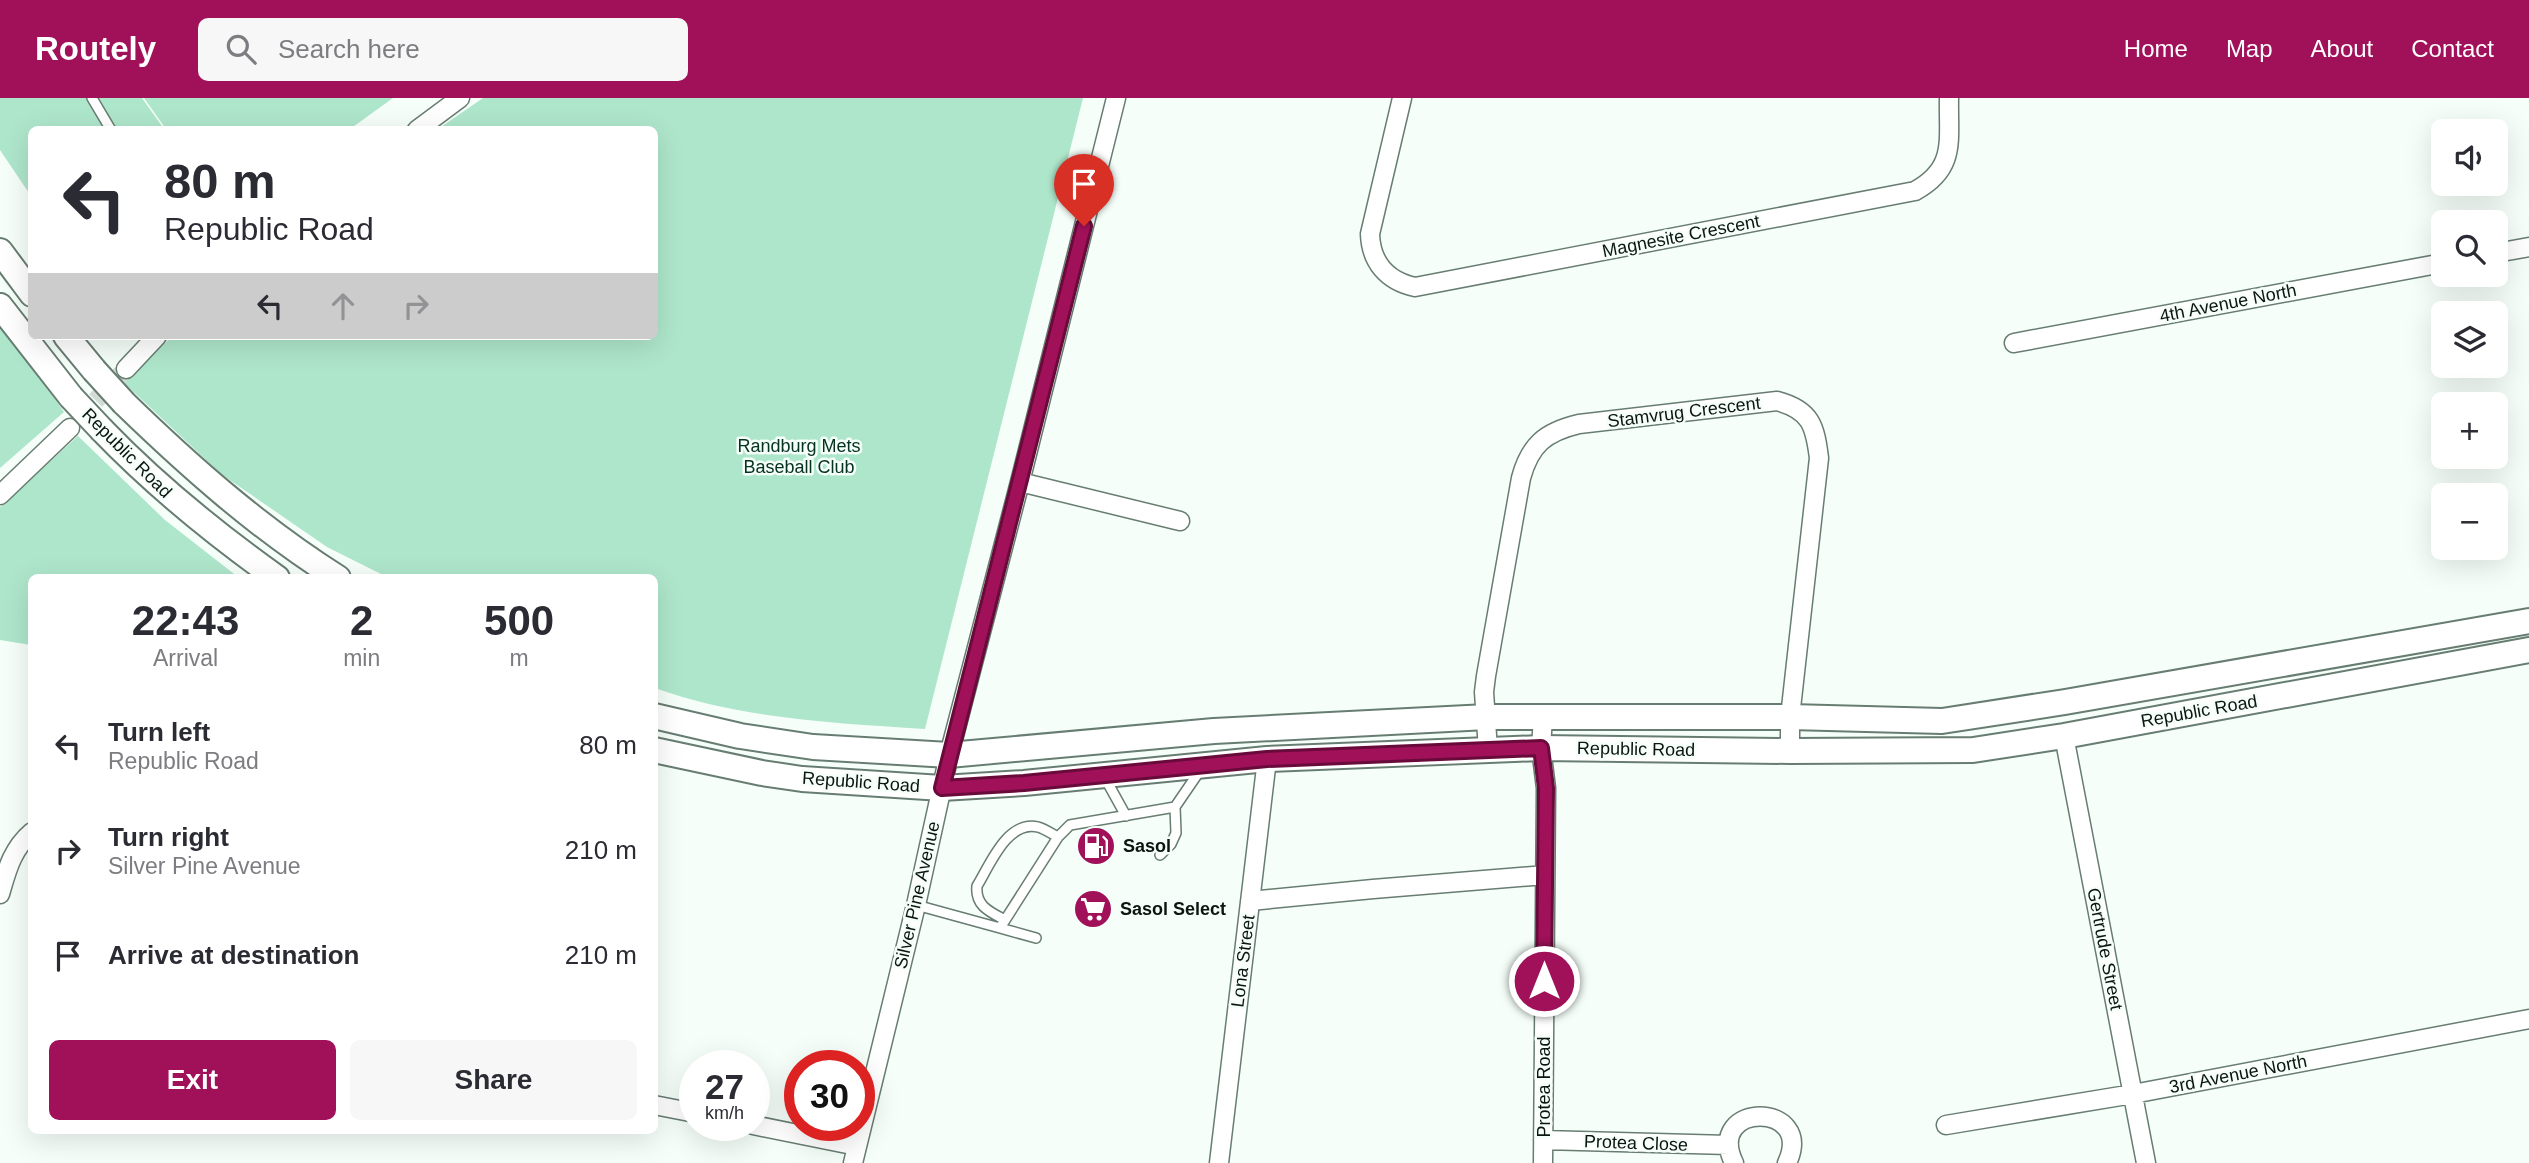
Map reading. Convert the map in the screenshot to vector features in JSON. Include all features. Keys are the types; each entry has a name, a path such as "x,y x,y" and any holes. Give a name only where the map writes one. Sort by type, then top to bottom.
{"main road":[{"path":"0,251 28,289"},
{"name":"Republic Road","path":"0,306 71,397 138,467 181,506 272,574"},
{"name":"Republic Road","path":"69,340 124,403 222,494 275,536 332,574"},
{"name":"Republic Road","path":"658,717 740,736 813,747 949,755 1214,731 1487,717 1790,717 1922,722 1970,719 2529,621"},
{"name":"Republic Road","path":"658,751 802,779 942,788 1024,783 1267,759 1541,748 1973,750 2064,736 2529,650"}],"street":[{"path":"422,126 460,98"},
{"name":"Silver Pine Avenue","path":"855,1154 916,905 949,755 1116,98"},
{"name":"Magnesite Crescent","path":"1402,98 1370,234 1374,255 1384,272 1403,284 1415,286 1915,191 1940,173 1947,160 1949,98"},
{"path":"2508,251 2529,247"},
{"name":"4th Avenue North","path":"2014,343 2431,265"},
{"path":"126,369 153,340"},
{"name":"Stamvrug Crescent","path":"1488,750 1484,692 1490,650 1521,478 1526,461 1534,448 1548,435 1579,424 1777,401 1792,404 1809,420 1816,434 1819,458 1790,717 1790,751"},
{"path":"0,495 70,428"},
{"path":"1020,482 1180,521"},
{"name":"Protea Road","path":"1543,717 1541,748 1546,788 1543,1163"},
{"name":"Gertrude Street","path":"2064,736 2146,1163"},
{"name":"Lona Street","path":"1219,1163 1267,759"},
{"path":"0,894 12,854 28,835"},
{"path":"1250,901 1373,888 1545,875"},
{"name":"3rd Avenue North","path":"1946,1125 2133,1094 2529,1019"},
{"path":"658,1106 679,1110"},
{"path":"1734,1163 1729,1145 1731,1136 1741,1122 1757,1115 1774,1118 1787,1130 1792,1147 1787,1163"},
{"path":"770,1130 855,1154"},
{"name":"Protea Close","path":"1543,1140 1729,1145"}],"lane":[{"path":"92,98 109,126"},
{"path":"1160,855 1171,844 1176,832 1175,807 1205,764"},
{"path":"1103,774 1126,816"},
{"path":"1003,924 1058,837 1070,825 1175,807"},
{"path":"1003,924 982,906 976,893 977,886 1004,842 1018,829 1030,826 1058,837"},
{"path":"916,905 1003,924 1036,938"}],"green space":[{"path":"0,98 142,98 162,126 28,126 28,192 0,150"},
{"path":"144,98 393,98 354,126 164,126"},
{"name":"Randburg Mets Baseball Club","path":"483,98 1083,98 925,729 822,722 754,713 721,707 658,689 658,574 381,574 327,547 221,474 122,381 168,340 658,340 658,126 442,126"},
{"path":"0,319 64,412 0,468"},
{"path":"78,436 165,520 234,574 28,574 28,645 0,640 0,507"}],"tunnel":[{"path":"77,420 126,369"}],"place":[{"name":"Sasol","path":"1096,846"},
{"name":"Sasol Select","path":"1093,909"}],"route":[{"path":"1084,226 942,788 1024,783 1267,759 1541,748 1546,788 1544,981"}]}
